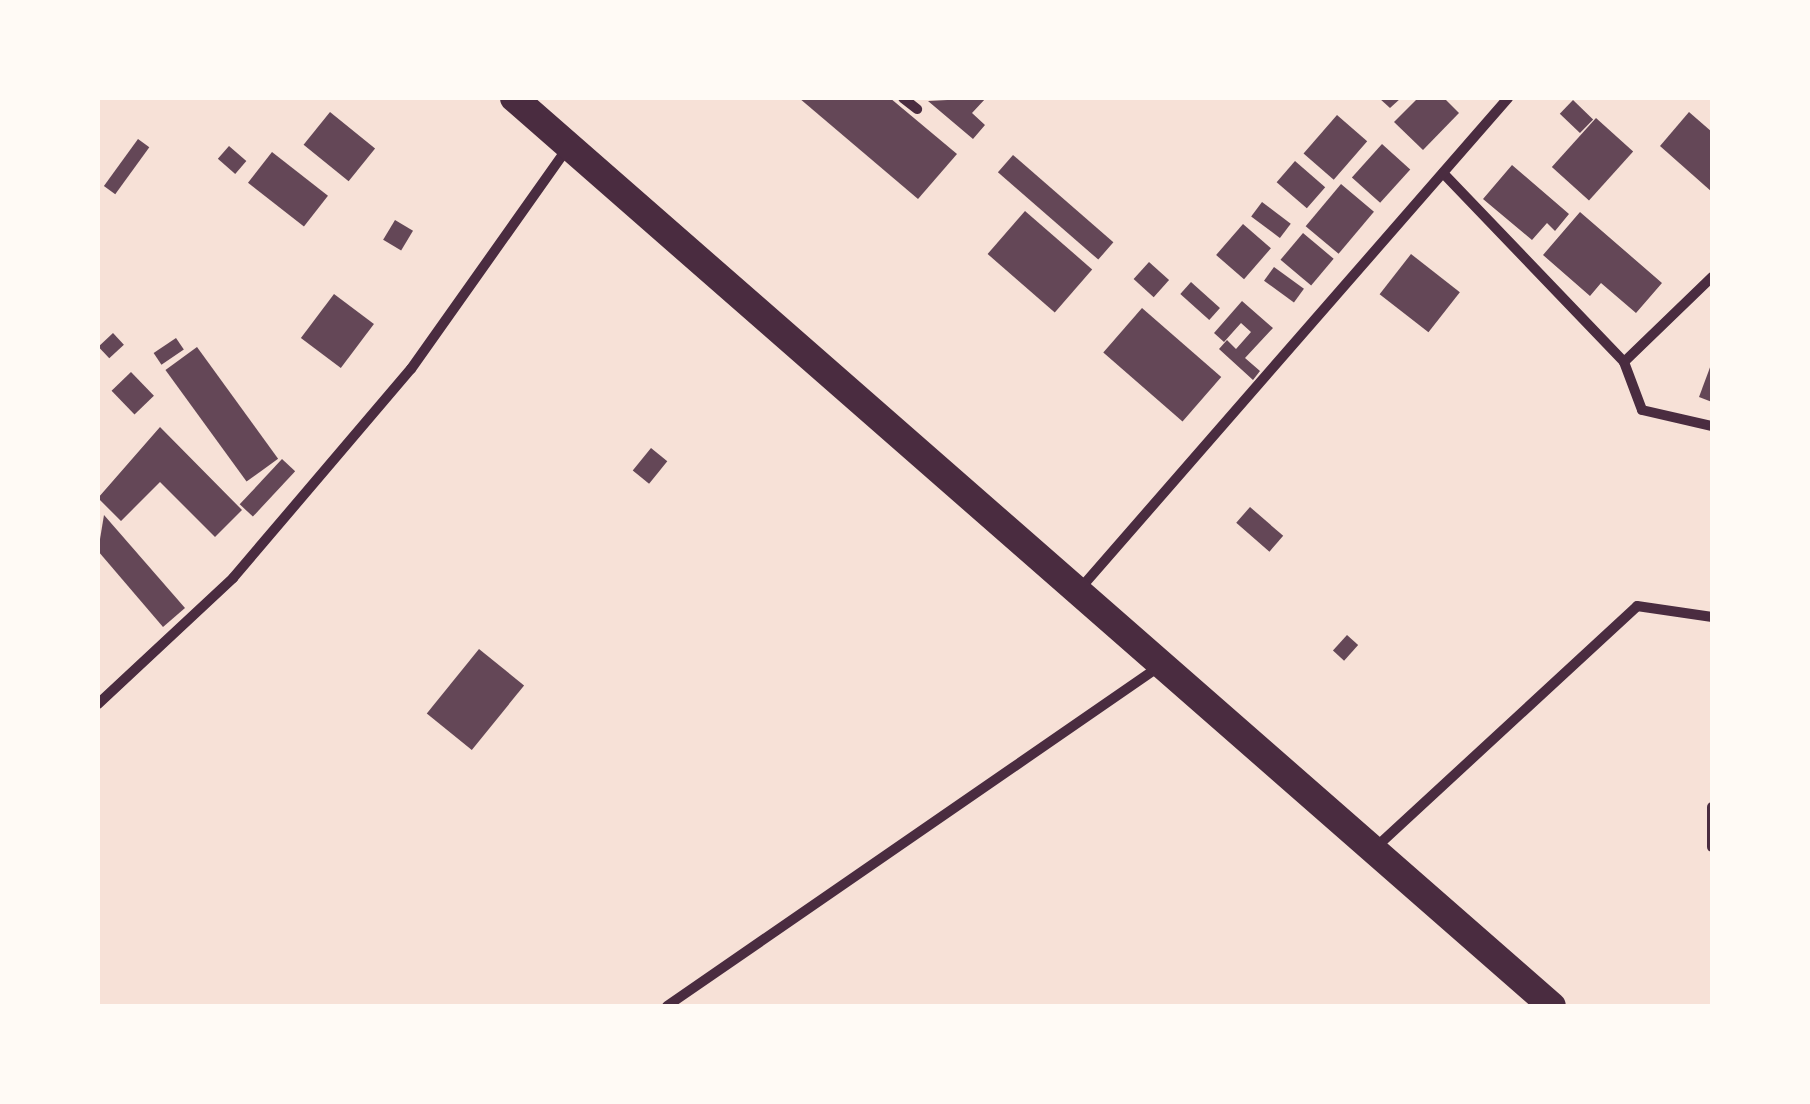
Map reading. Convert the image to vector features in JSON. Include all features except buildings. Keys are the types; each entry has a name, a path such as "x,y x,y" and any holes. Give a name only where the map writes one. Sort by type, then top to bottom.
{"highway":[{"path":"514,98 1552,1006"}],"street":[{"path":"903,98 917,109"},
{"path":"1078,591 1508,98"},
{"path":"98,704 234,578 398,384 569,145"},
{"path":"1443,173 1624,362 1642,410 1712,426"},
{"path":"1624,362 1712,277"},
{"path":"1373,850 1637,606 1712,617"},
{"path":"667,1006 1162,665"},
{"path":"1712,807 1712,847"}]}
